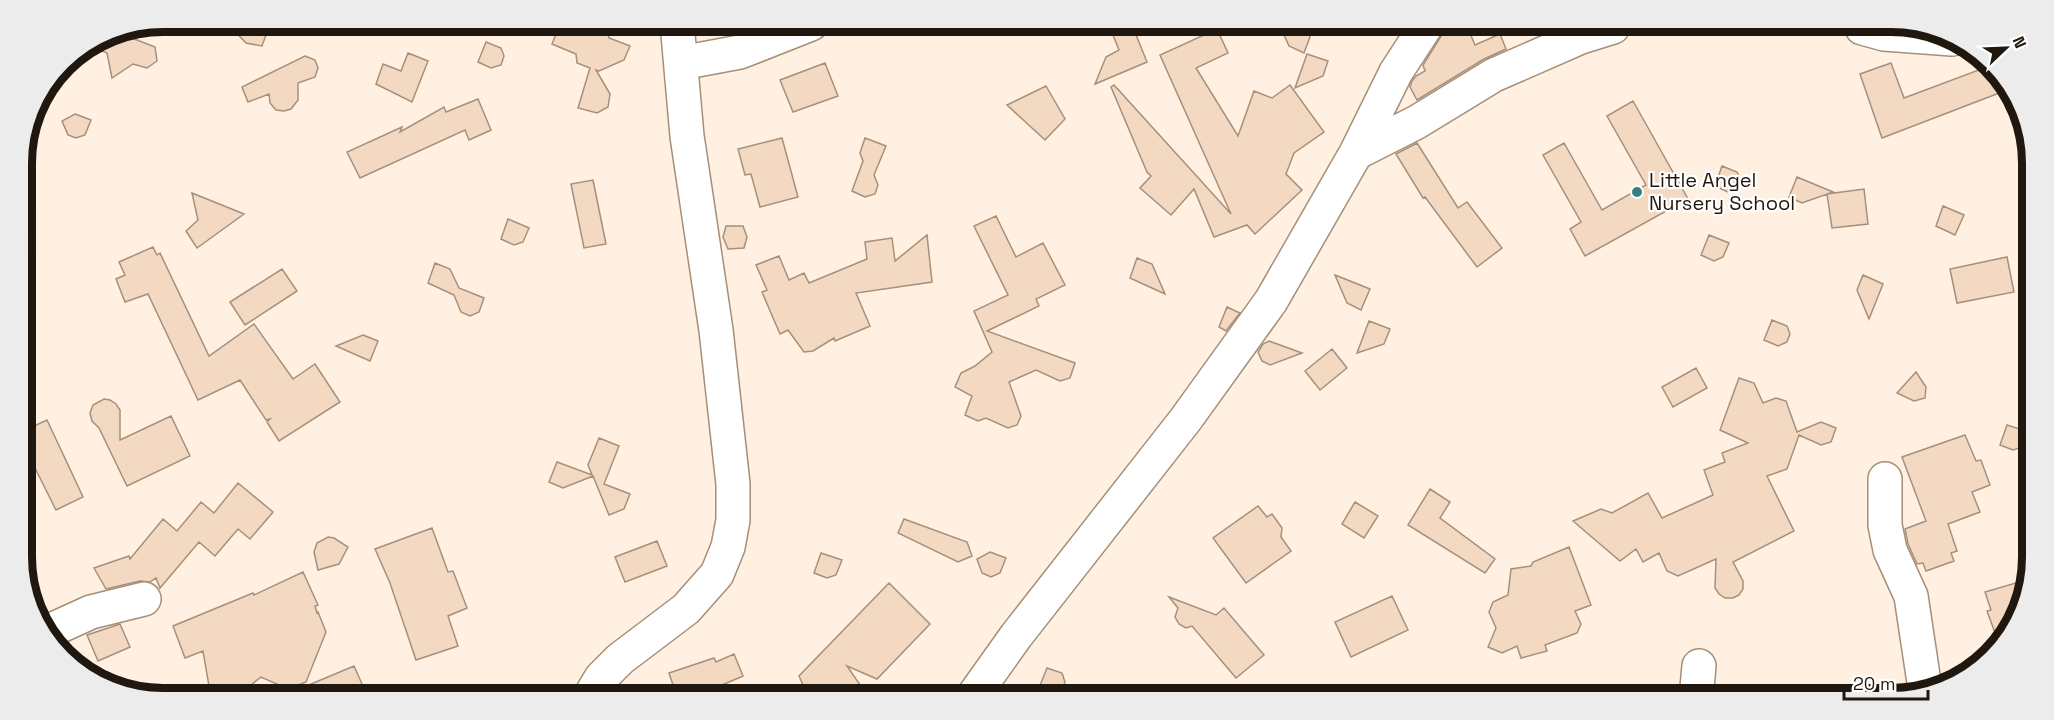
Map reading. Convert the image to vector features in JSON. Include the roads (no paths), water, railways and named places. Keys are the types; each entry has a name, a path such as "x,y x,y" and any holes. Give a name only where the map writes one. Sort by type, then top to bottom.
{"street":[{"path":"595,688 601,678 620,659 686,609 717,574 728,547 732,520 733,484 716,330 688,148 678,32"},
{"path":"681,63 740,52 791,32"},
{"path":"979,688 1016,636 1186,419 1272,301 1356,153 1396,72 1422,32"},
{"path":"1356,153 1417,122 1494,75 1597,32"},
{"path":"1877,32 1931,37"},
{"path":"1885,479 1885,525 1890,550 1911,596 1925,684"},
{"path":"53,629 91,612 144,599"}],"place":[{"name":"Little Angel Nursery School","path":"1637,192"}]}
